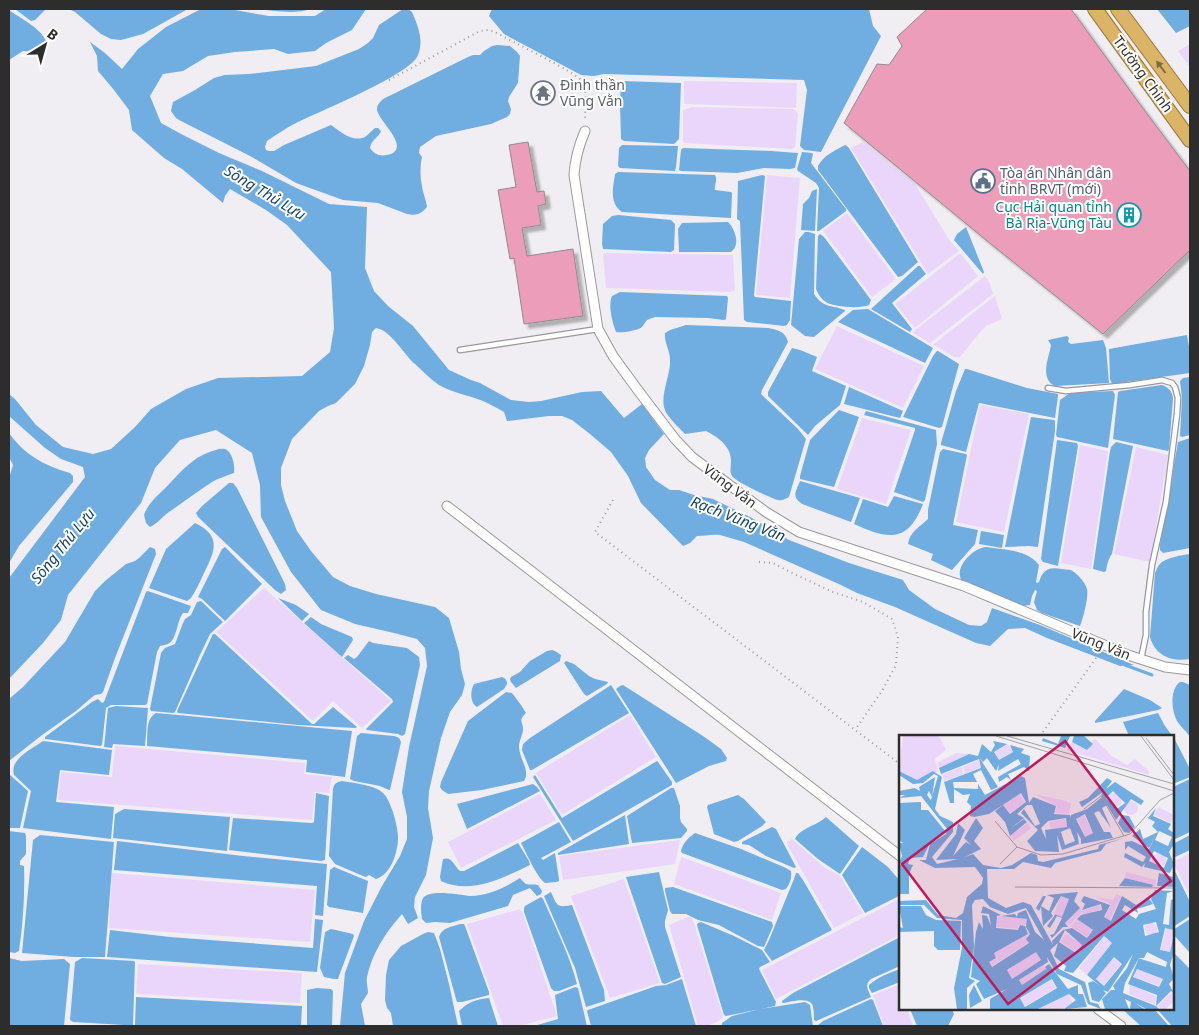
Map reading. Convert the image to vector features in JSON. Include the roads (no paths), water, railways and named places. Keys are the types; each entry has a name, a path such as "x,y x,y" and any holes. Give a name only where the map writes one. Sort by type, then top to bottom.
{"highway":[{"name":"Trường Chinh","path":"1095,9 1190,140"},
{"name":"Trường Chinh","path":"1118,9 1190,106"}],"street":[{"name":"Vũng Vằn","path":"584,130 577,154 574,175 598,329 613,356 669,432 692,457 756,505 799,532 964,586 1141,660 1165,668 1190,670"},
{"path":"447,506 899,855"},
{"path":"1099,1010 1121,1026"}],"lane":[{"path":"460,350 598,329"},
{"path":"1048,388 1066,391 1162,380 1172,384 1178,398 1166,502 1152,565 1146,612 1146,635 1141,660"}],"water":[{"path":"15,9 46,9 35,20 31,21"},
{"path":"69,9 188,9 143,34 121,40 111,39 101,34"},
{"name":"Sông Thủ Lựu","path":"201,9 229,9 269,16 315,16 326,9 366,9 352,30 326,43 315,51 288,54 274,49 208,56 183,71 163,74 150,96 161,123 183,135 329,204 367,207 365,268 374,291 388,306 413,326 449,370 480,383 511,400 541,401 582,392 601,391 624,418 642,404 664,434 649,450 645,458 646,467 655,480 670,490 679,490 713,499 752,518 789,540 849,563 903,580 909,590 935,609 969,625 981,626 987,622 992,608 1040,625 1134,665 1120,666 1025,628 1008,629 990,646 976,643 895,607 857,593 744,542 720,535 697,536 690,543 683,546 641,503 628,476 611,452 572,420 562,416 549,416 507,421 504,412 494,406 439,385 411,360 387,333 376,328 372,332 364,366 355,384 336,403 319,411 292,439 281,468 281,485 285,501 297,531 333,577 350,586 376,594 435,607 449,618 459,652 465,684 462,695 450,712 441,738 429,791 428,808 433,838 426,875 415,897 414,907 418,918 408,924 402,914 390,928 376,951 367,977 368,993 361,1004 365,1026 340,1026 345,973 364,921 400,856 407,839 407,817 402,792 409,747 427,666 425,648 417,639 355,624 321,610 291,572 261,517 260,485 252,453 216,430 180,440 155,468 141,503 68,595 61,620 43,643 9,679 9,578 85,477 83,467 61,459 45,448 9,416 9,394 36,425 63,447 93,454 111,449 151,409 186,389 218,378 302,376 330,352 334,328 331,272 287,225 266,210 230,189 223,203 182,169 164,158 132,130 129,110 98,71 97,56 90,42 122,69 138,49 166,27"},
{"path":"255,9 311,9 290,12"},
{"path":"403,9 408,9 412,12 419,33 420,49 412,63 383,82 289,127 267,141 265,147 266,150 274,151 331,125 345,135 358,139 378,128 381,131 370,148 379,155 391,154 396,150 397,145 391,132 378,114 377,109 383,99 468,57 480,55 492,46 510,46 520,56 518,83 508,101 511,109 510,114 491,124 436,136 420,147 419,153 422,157 422,189 427,207 418,214 407,214 378,203 343,200 296,183 250,156 179,120 171,111 173,102 214,78 225,75 316,66 359,49 373,38 379,25"},
{"path":"492,9 869,9 873,26 881,36 821,152 804,150 800,146 807,90 804,80 604,74 594,76 581,75 504,34 489,16"},
{"path":"1157,9 1190,9 1190,26 1176,33"},
{"path":"9,10 37,29 42,34 47,45 36,52 23,51 9,60"},
{"path":"622,81 681,83 679,139 674,144 624,141 621,139 620,101"},
{"path":"622,145 678,146 675,171 620,168 618,166 619,148"},
{"path":"845,145 849,148 918,262 902,276 898,277 818,170 818,166 823,159"},
{"path":"683,148 798,153 795,168 790,169 764,168 737,173 681,171 679,170 681,150"},
{"path":"802,152 813,154 811,163 846,209 846,211 819,231 817,231 819,188 816,183 797,169"},
{"path":"618,172 715,175 715,190 732,193 731,218 622,212 615,204 613,195 615,174"},
{"path":"762,175 765,176 754,295 755,297 791,301 790,320 784,326 747,322 744,320 740,221 737,219 738,181"},
{"path":"817,189 815,231 801,230 803,204 809,198 812,191"},
{"path":"612,216 671,220 675,224 674,250 671,252 603,249 603,224"},
{"path":"728,222 736,237 736,245 731,252 679,252 678,229 682,223"},
{"path":"966,227 984,272 983,274 954,240 957,234"},
{"path":"805,232 815,234 814,294 824,304 845,310 814,337 805,336 791,325 799,239"},
{"path":"820,234 871,300 869,305 854,307 830,304 820,296 816,289 818,236"},
{"path":"918,266 926,274 892,303 912,329 910,332 871,309"},
{"path":"620,292 727,296 726,319 655,317 647,320 637,330 616,332 610,304 612,296"},
{"path":"868,309 933,348 925,363 838,322 853,310"},
{"path":"686,325 768,328 778,330 785,335 788,342 761,394 806,439 789,497 778,500 754,490 733,477 730,470 731,457 723,443 706,431 685,434 667,414 663,402 670,360 665,333"},
{"path":"1187,335 1190,352 1190,373 1112,384 1110,379 1109,349"},
{"path":"1067,336 1069,338 1068,342 1071,344 1103,340 1106,348 1109,383 1055,386 1050,382 1046,373 1051,345 1048,340"},
{"path":"792,348 817,357 812,371 846,386 840,405 815,426 808,435 768,396 768,392"},
{"path":"937,351 959,364 942,427 939,428 903,417"},
{"path":"965,369 1027,388 1058,394 1055,418 979,403 966,452 941,445 956,391"},
{"path":"1190,377 1190,435 1182,437 1180,436 1182,398 1180,381 1183,378"},
{"path":"1162,385 1172,393 1173,398 1168,451 1113,439 1118,392"},
{"path":"849,387 903,411 900,418 844,404"},
{"path":"1113,391 1115,395 1108,448 1057,437 1060,400 1070,393"},
{"path":"839,410 859,417 834,487 800,479 810,440"},
{"path":"866,411 936,430 937,444 923,502 894,492 915,428 864,415"},
{"path":"1031,417 1055,421 1038,547 1005,547"},
{"path":"9,433 21,447 35,458 70,473 73,476 73,482 19,546 9,563 9,478 13,465 9,457"},
{"path":"1190,438 1190,548 1163,553 1160,550 1160,545 1178,442"},
{"path":"1057,440 1077,443 1078,446 1058,566 1043,562 1041,559"},
{"path":"1116,442 1133,446 1112,554 1104,572 1093,569 1110,451"},
{"path":"219,449 226,449 230,453 234,473 212,482 150,527 146,523 144,515 152,501 193,461"},
{"path":"943,449 967,455 953,525 978,530 975,544 952,570 931,560 933,554 908,544 913,532 928,519 928,510 940,452"},
{"path":"800,481 860,498 851,522 802,504 795,496"},
{"path":"229,483 233,483 237,488 285,584 286,590 281,594 198,517 196,513"},
{"path":"894,496 923,504 911,526 903,532 895,535 886,535 854,524 863,499 888,507"},
{"path":"195,523 209,533 214,545 211,558 191,598 187,601 149,588 166,549"},
{"path":"981,531 1004,535 1002,548 979,544"},
{"path":"150,547 155,549 156,554 103,692 95,695 9,761 9,699 23,687 65,642 95,591 126,564 139,558"},
{"path":"225,547 262,584 225,621 198,597 222,549"},
{"path":"986,547 1014,551 1034,560 1039,565 1037,583 1044,572 1051,568 1071,570 1081,578 1087,592 1080,626 1037,610 1034,602 1037,591 1035,590 1030,605 1023,606 962,581 960,570 962,565 970,555"},
{"path":"1190,554 1190,659 1177,660 1160,653 1152,644 1150,637 1155,573 1159,565 1165,560"},
{"path":"148,591 191,606 188,613 183,613 181,616 171,642 160,646 157,652 147,704 111,705 106,708 102,745 100,746 45,739 45,737 92,702 98,699 102,703 104,702"},
{"path":"278,598 296,605 309,614 302,621"},
{"path":"201,601 223,622 210,634 175,712 151,711 161,653 165,648 175,644 185,619 191,615 197,602"},
{"path":"311,617 321,624 352,637 353,640 342,657 304,623"},
{"path":"213,634 312,724 333,707 357,727 298,725 178,713 177,711"},
{"path":"369,641 407,648 419,657 420,665 405,734 402,736 366,729 393,702 392,699 344,658 348,655 354,659 357,657"},
{"path":"552,650 561,655 560,661 516,688 511,682 511,677 520,672 530,661"},
{"path":"566,661 574,664 595,679 608,682 607,684 587,696 564,663"},
{"path":"502,677 506,679 507,683 504,689 477,707 471,697 474,684"},
{"path":"1180,682 1190,685 1190,737 1177,721 1172,700 1174,690"},
{"path":"611,685 629,713 530,770 522,750 523,744"},
{"path":"623,685 721,749 727,758 726,761 709,766 676,783 616,689"},
{"path":"1124,689 1150,700 1162,708 1095,723 1095,721"},
{"path":"506,692 512,693 526,713 521,720 523,731 519,743 526,773 524,781 482,790 448,794 440,787 441,782 468,721"},
{"path":"116,706 148,708 145,746 113,744 112,748 104,747 108,708"},
{"path":"156,713 352,731 345,777 306,772 307,760 147,746 147,732 150,719"},
{"path":"1158,713 1171,735 1129,735 1123,722"},
{"path":"361,733 394,736 400,740 390,790 350,779 357,736"},
{"path":"1174,739 1190,769 1190,777 1174,784"},
{"path":"43,741 112,750 109,775 60,770 56,802 114,807 111,839 23,828 31,791 14,775 13,769 22,755"},
{"path":"657,761 672,782 672,785 573,841 533,777 535,775 562,818"},
{"path":"9,774 28,791 20,828 9,828"},
{"path":"1190,779 1190,832 1174,840 1174,787"},
{"path":"342,781 379,790 386,797 392,808 398,835 396,851 386,873 376,879 369,875 363,876 335,864 329,856 333,789 336,783"},
{"path":"533,784 540,791 467,829 457,804"},
{"path":"671,788 674,788 680,806 681,822 687,831 681,838 632,843 627,816"},
{"path":"316,793 329,796 325,860 229,850 233,818 312,823 314,822"},
{"path":"738,795 766,822 734,842 714,834 707,807 708,805"},
{"path":"124,809 230,817 227,851 113,838 115,814"},
{"path":"625,815 629,844 558,855 558,853"},
{"path":"826,817 859,846 840,874 818,859 795,839 805,829"},
{"path":"559,822 571,842 541,858 543,860 555,853 559,881 545,883 535,870 521,843"},
{"path":"772,827 776,829 796,867 794,868 766,856 749,845 742,844 742,842"},
{"path":"9,831 25,833 26,836 26,854 20,861 20,865 24,866 22,930 19,951 15,953 9,952"},
{"path":"695,833 741,849 791,871 786,889 782,890 682,853 684,843"},
{"path":"40,835 114,842 105,957 22,953 33,840"},
{"path":"1190,835 1190,850 1174,858 1174,843"},
{"path":"117,841 327,864 323,916 315,915 317,886 114,870"},
{"path":"518,843 530,865 509,875 475,886 452,885 441,881 443,859 449,859 460,871 464,871"},
{"path":"862,847 888,867 899,880 899,895 865,913 842,875"},
{"path":"334,867 368,881 363,913 329,907 327,905 330,870"},
{"path":"1174,869 1190,902 1190,916 1174,926"},
{"path":"659,872 668,910 665,927 681,977 665,984 662,983 626,877"},
{"path":"796,873 803,880 832,930 772,961 764,950"},
{"path":"520,878 527,884 538,885 542,891 541,894 537,896 530,888 513,895 508,906 450,923 426,923 422,919 422,901 428,895 439,893 470,896 490,893"},
{"path":"673,887 772,922 773,926 764,947 758,946 719,925 698,920 686,914 672,914 665,888"},
{"path":"551,892 558,905 572,905 604,990 605,1001 586,1007 575,968 544,896"},
{"path":"541,897 562,941 577,984 559,991 554,991 551,988 524,912 525,906"},
{"path":"315,919 323,920 317,972 107,957 110,930 170,937 313,948"},
{"path":"1190,919 1190,953 1174,935 1174,929"},
{"path":"701,922 762,950 770,962 759,969 776,1002 775,1006 724,1015 697,925"},
{"path":"460,924 465,926 489,995 457,1002 439,937 445,929"},
{"path":"331,929 353,934 354,936 338,979 324,977 320,968 325,932"},
{"path":"428,932 434,933 440,949 458,1026 393,1026 391,1013 387,1008 385,1000 389,960 401,946"},
{"path":"899,938 899,966 869,981 867,986 871,997 816,1021 814,1020 813,1006 810,1002 803,1000 782,1002 793,993"},
{"path":"1174,953 1190,969 1190,1026 1172,1026 1158,1010 1174,1010"},
{"path":"9,958 22,961 64,959 70,964 64,1026 9,1026"},
{"path":"82,958 135,962 133,1025 73,1022 70,1020 75,962"},
{"path":"899,969 899,982 872,993 869,985"},
{"path":"682,979 696,1026 591,1026 588,1010"},
{"path":"575,987 578,988 587,1026 534,1026 558,1019 555,995"},
{"path":"317,988 331,989 333,991 332,1026 307,1026 307,990"},
{"path":"136,997 302,1006 301,1026 135,1025"},
{"path":"489,998 498,1026 462,1026 459,1011 466,1005"},
{"path":"871,999 883,1026 817,1026 823,1021"},
{"path":"805,1002 810,1005 813,1026 722,1026 722,1023 732,1016 760,1009"},
{"path":"910,1010 952,1010 954,1014 948,1026 917,1026"},
{"path":"1123,1010 1155,1010 1169,1026 1141,1026"}],"waterway":[{"name":"Rạch Vũng Vằn","path":"1125,665 1152,675"}],"place":[{"name":"Đình thần Vũng Vằn","path":"543,93"},
{"name":"Tòa án Nhân dân tỉnh BRVT (mới)","path":"983,181"},
{"name":"Cục Hải quan tỉnh Bà Rịa-Vũng Tàu","path":"1129,215"}]}
